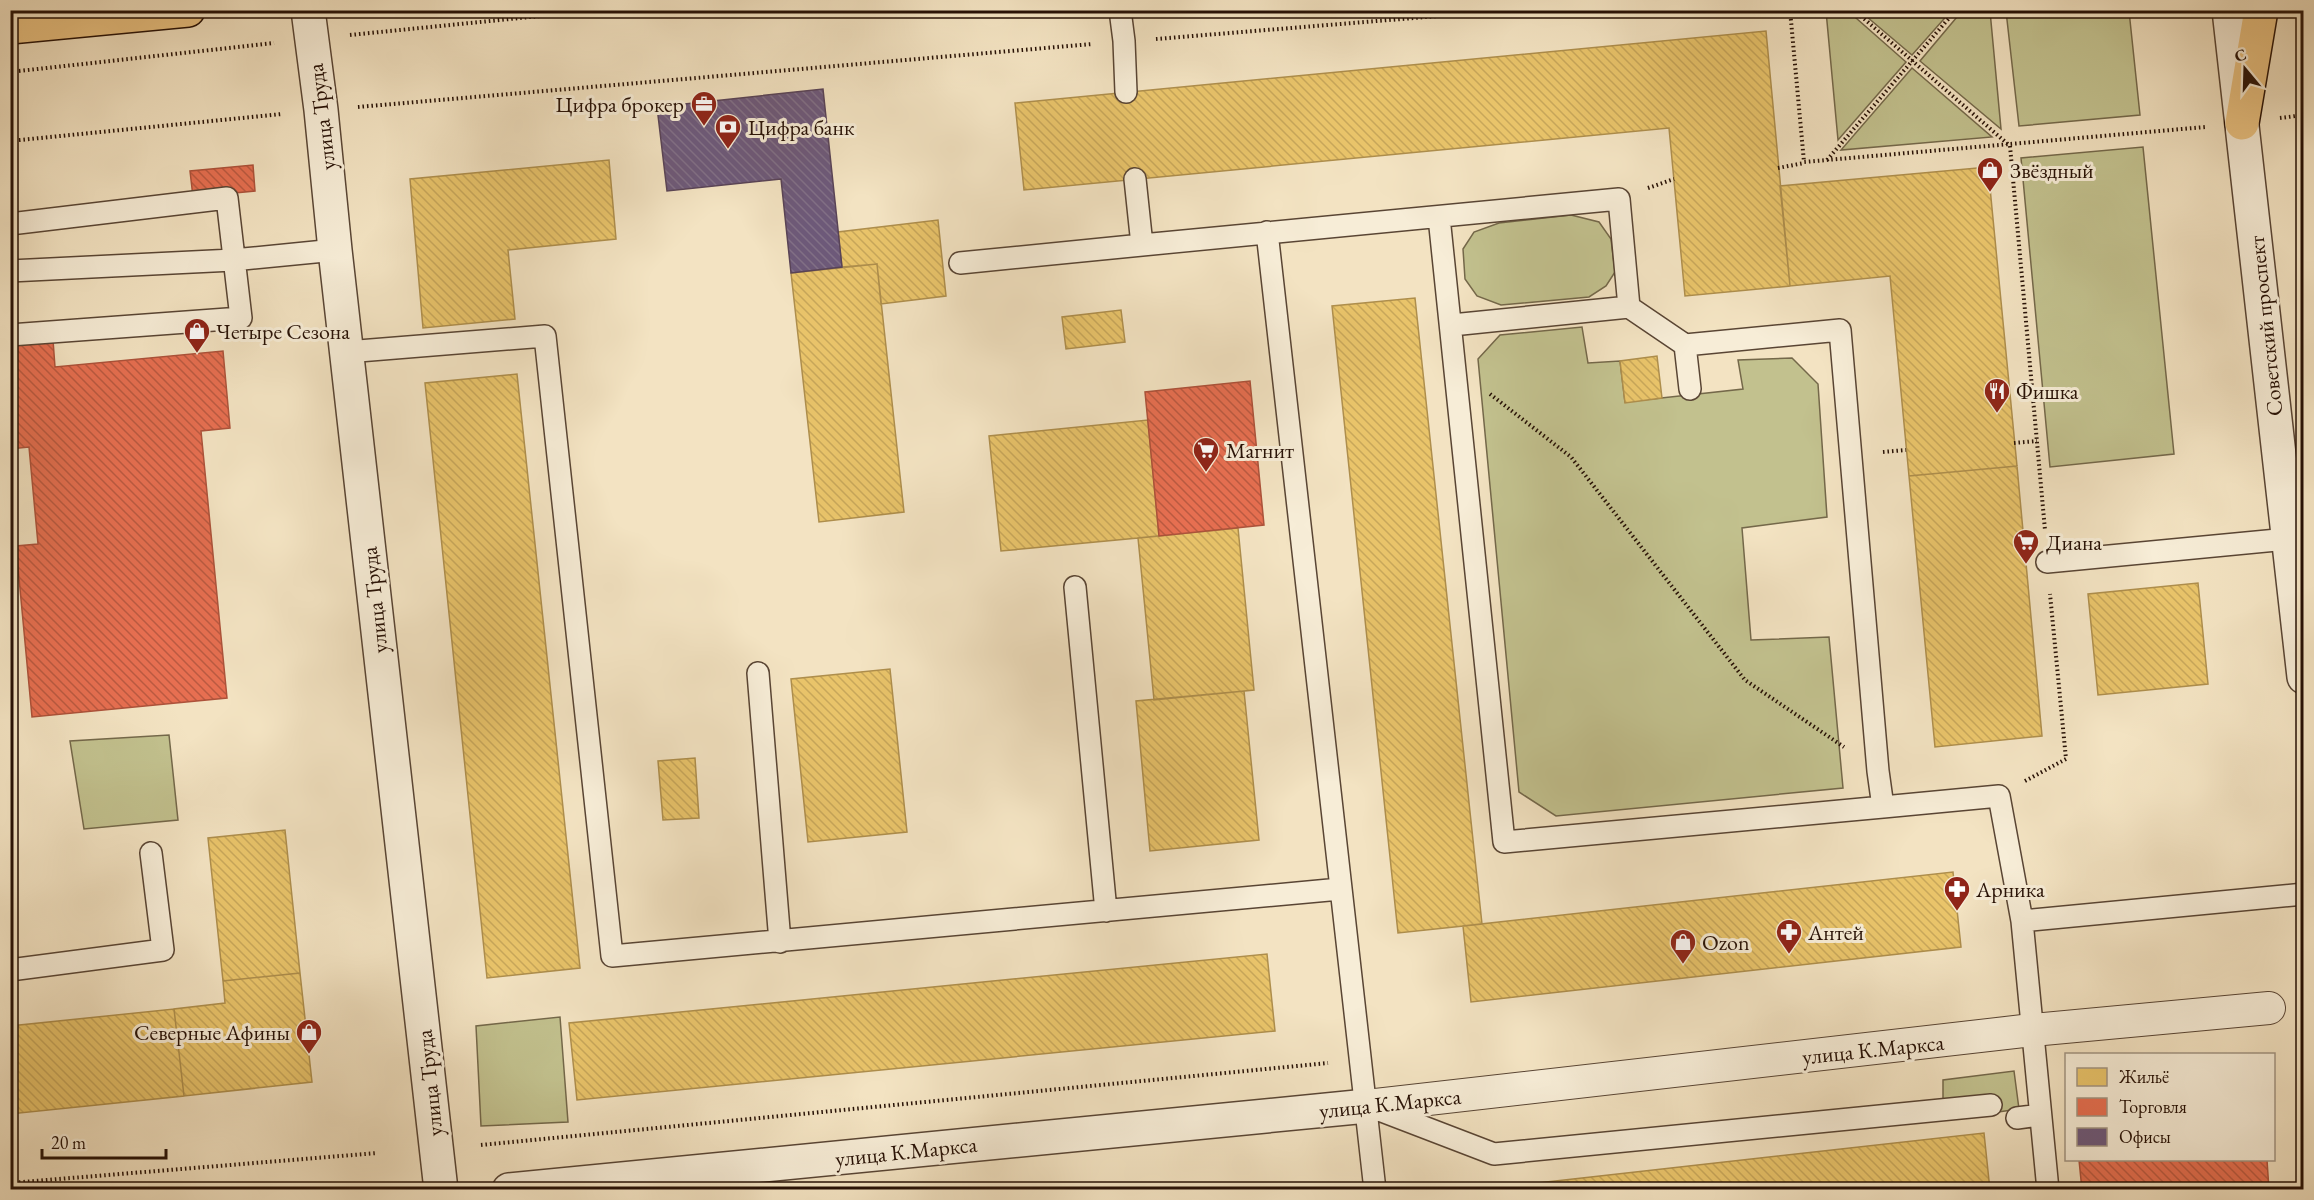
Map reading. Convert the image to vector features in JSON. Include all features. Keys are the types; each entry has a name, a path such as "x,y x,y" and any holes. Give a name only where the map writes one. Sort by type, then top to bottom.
{"main road":[{"path":"10,27 188,10"},
{"path":"2242,123 2261,10"}],"street":[{"name":"Советский проспект","path":"2229,10 2288,539 2299,588 2304,677"},
{"name":"улица Труда","path":"309,25 321,110 346,352 441,1190"},
{"name":"улица К.Маркса","path":"509,1190 643,1183 1367,1106 2032,1030 2269,1008"}],"lane":[{"path":"1120,10 1126,92"},
{"path":"1135,179 1142,245"},
{"path":"10,224 227,198 241,318 10,335"},
{"path":"960,263 1619,199 1629,307"},
{"path":"1439,217 1504,842 1999,796 2022,921 2048,1190"},
{"path":"1267,232 1376,1190"},
{"path":"10,271 233,260 335,250"},
{"path":"1452,325 1629,307 1685,345 1840,330 1883,807"},
{"path":"346,352 545,336 612,956 1340,889"},
{"path":"1685,345 1690,389"},
{"path":"2047,561 2288,539"},
{"path":"1074,587 1106,911"},
{"path":"758,672 780,942"},
{"path":"10,970 164,950 151,853"},
{"path":"2022,921 2304,894"},
{"path":"1367,1106 1494,1154 1991,1105"},
{"path":"2018,1118 2040,1115"}],"path":[{"path":"10,72 309,25 600,10"},
{"path":"10,141 321,110 1512,10"},
{"path":"1790,10 1804,162"},
{"path":"1854,10 2010,146 2066,759 1999,796"},
{"path":"1827,161 1956,10"},
{"path":"1779,168 1804,162 2010,146 2304,115"},
{"path":"1488,393 1571,457 1744,680 1878,771"},
{"path":"2014,443 2037,441"},
{"path":"481,1145 1362,1060"},
{"path":"10,1183 377,1153"}],"shaded area":[{"path":"1826,11 1848,11 1906,62 1838,140"},
{"path":"1860,11 1951,11 1912,55"},
{"path":"1962,11 1990,11 2001,129 1920,61"},
{"path":"2006,11 2129,11 2140,115 2019,126"},
{"path":"1912,68 1992,137 1841,150"},
{"path":"2143,147 2174,454 2050,467 2021,158"},
{"path":"1571,215 1599,222 1611,239 1615,272 1606,286 1589,297 1501,305 1477,296 1465,279 1463,249 1474,232 1499,223"},
{"path":"1582,327 1588,363 1620,361 1625,402 1743,389 1738,360 1792,358 1818,384 1827,517 1742,528 1751,640 1829,637 1843,788 1556,816 1519,792 1478,359 1500,335"},
{"path":"169,735 178,820 84,829 70,741"},
{"path":"560,1017 568,1122 481,1126 476,1026"},
{"path":"2014,1071 2019,1109 1998,1112 1943,1100 1943,1080"}],"building: Жильё":[{"path":"1766,31 1790,286 1685,296 1669,128 1024,190 1015,103"},
{"path":"609,160 616,239 508,250 515,319 423,328 410,179"},
{"path":"1988,167 2017,466 1909,476 1890,276 1790,286 1780,186"},
{"path":"938,220 946,296 881,304 877,264 842,267 838,232"},
{"path":"877,264 904,512 819,522 791,273"},
{"path":"1415,298 1482,924 1398,933 1332,306"},
{"path":"1121,310 1125,342 1066,349 1062,317"},
{"path":"1657,356 1662,398 1625,403 1620,361"},
{"path":"517,374 580,968 487,978 425,383"},
{"path":"1148,420 1159,536 1001,551 989,436"},
{"path":"2017,466 2042,736 1935,747 1909,476"},
{"path":"1238,528 1254,690 1154,700 1138,538"},
{"path":"2198,583 2208,684 2098,695 2088,594"},
{"path":"890,669 907,832 808,842 791,679"},
{"path":"1244,691 1259,840 1150,851 1136,701"},
{"path":"695,758 699,818 663,820 658,761"},
{"path":"285,830 300,973 223,981 208,838"},
{"path":"1953,872 1961,947 1471,1002 1463,926"},
{"path":"1267,954 1275,1031 577,1100 569,1023"},
{"path":"300,973 312,1082 184,1096 174,1009 225,1003 223,981"},
{"path":"174,1009 184,1096 10,1114 10,1026"},
{"path":"1984,1133 1990,1190 1484,1190 1484,1189"}],"building: Торговля":[{"path":"1311,10 1355,10 1311,14"},
{"path":"253,165 255,191 193,197 190,171"},
{"path":"53,340 55,367 223,351 230,428 201,431 227,698 32,717 16,546 38,544 29,447 10,449 10,344"},
{"name":"Магнит","path":"1250,381 1264,525 1159,536 1145,392"},
{"path":"2079,1161 2267,1161 2269,1190 2082,1190"}],"building: Офисы":[{"path":"823,89 842,267 791,273 781,179 667,191 657,107"}],"place":[{"name":"Цифра брокер","path":"704,127"},
{"name":"Цифра банк","path":"728,150"},
{"name":"Звёздный","path":"1990,193"},
{"name":"Четыре Сезона","path":"197,354"},
{"name":"Фишка","path":"1997,414"},
{"name":"Магнит","path":"1206,473"},
{"name":"Диана","path":"2026,565"},
{"name":"Арника","path":"1957,912"},
{"name":"Антей","path":"1789,955"},
{"name":"Ozon","path":"1683,965"},
{"name":"Северные Афины","path":"309,1055"}]}
